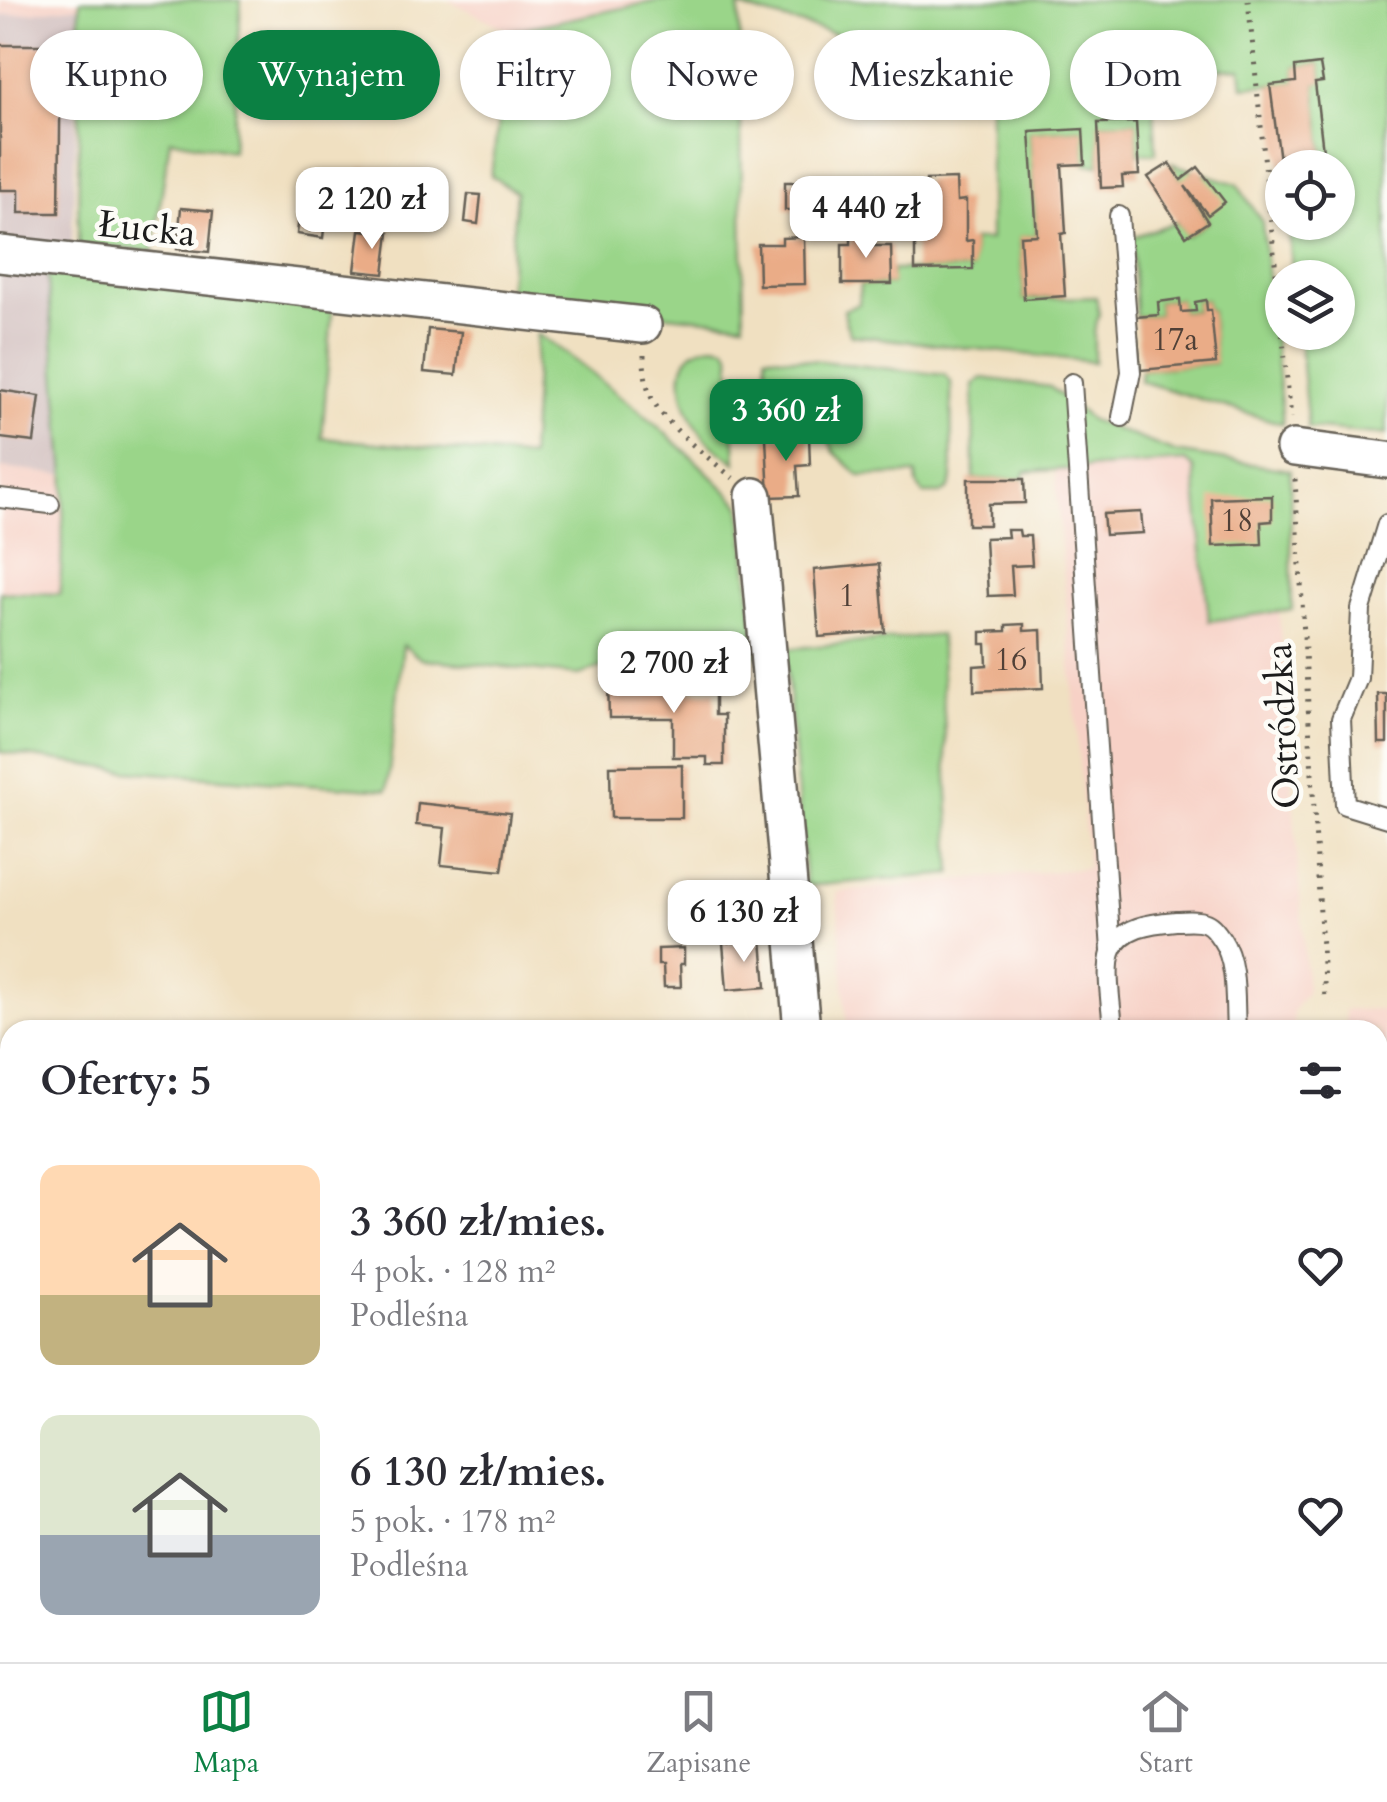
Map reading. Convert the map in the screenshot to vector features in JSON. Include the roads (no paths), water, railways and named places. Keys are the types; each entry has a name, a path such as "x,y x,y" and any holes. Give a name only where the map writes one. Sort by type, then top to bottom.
{"street":[{"name":"Łucka","path":"0,254 643,325"},
{"path":"1294,448 1387,460"},
{"path":"754,496 801,1020"}],"lane":[{"path":"1118,216 1131,372 1122,417"},
{"path":"1072,383 1112,951 1113,1020"},
{"path":"0,498 50,504"},
{"path":"1387,524 1361,610 1358,678 1340,718 1345,804 1387,818"},
{"path":"1112,951 1121,938 1150,923 1192,920 1207,924 1226,944 1231,959 1235,1020"}]}
